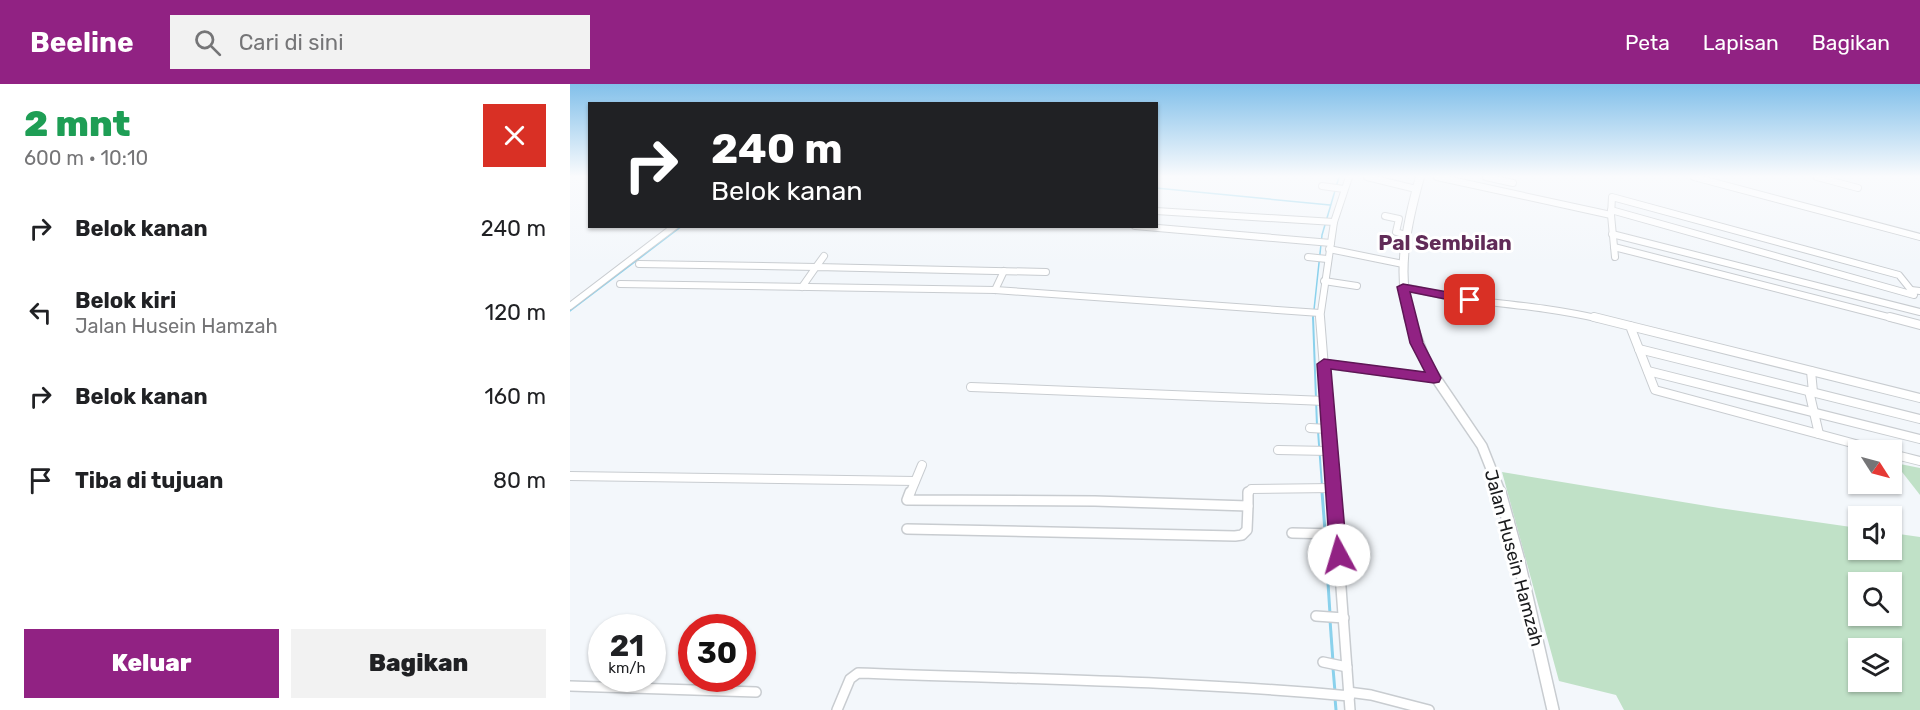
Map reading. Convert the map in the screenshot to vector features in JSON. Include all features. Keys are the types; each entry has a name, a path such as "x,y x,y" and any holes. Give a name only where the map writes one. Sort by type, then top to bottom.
{"street":[{"path":"1337,206 1327,258 1320,313 1325,428 1350,710"},
{"name":"Jalan Husein Hamzah","path":"1412,206 1402,264 1403,287 1416,343 1434,378 1477,439 1491,466 1512,535 1553,710"},
{"path":"1578,206 1760,252 1914,295 1899,275 1646,206"},
{"path":"1611,206 1615,257"},
{"path":"1804,206 1920,237"},
{"path":"1158,211 1333,222"},
{"path":"1385,216 1399,219 1396,232 1406,235"},
{"path":"570,306 672,228"},
{"path":"1158,228 1316,240 1402,264"},
{"path":"1612,234 1920,312"},
{"path":"1760,252 1762,238"},
{"path":"1614,246 1920,325"},
{"path":"802,287 824,256"},
{"path":"1308,257 1327,258"},
{"path":"639,264 1046,272"},
{"path":"995,290 1004,271"},
{"path":"1762,272 1763,285"},
{"path":"1324,281 1357,286"},
{"path":"620,285 995,290 1320,313"},
{"path":"1403,287 1470,300 1514,303 1567,311 1920,398"},
{"path":"1911,290 1920,291"},
{"path":"1630,327 1655,390 1658,392 1848,442"},
{"path":"1640,349 1920,419"},
{"path":"1324,364 1434,378"},
{"path":"1648,371 1920,439"},
{"path":"1811,371 1810,392 1819,434"},
{"path":"971,387 1325,401"},
{"path":"1310,428 1325,428"},
{"path":"1278,450 1328,451"},
{"path":"1902,456 1920,461"},
{"path":"922,465 907,500 1095,501 1248,506"},
{"path":"570,476 915,481"},
{"path":"907,529 1234,536 1246,530 1249,489 1330,488"},
{"path":"1292,533 1334,534"},
{"path":"1318,616 1342,618"},
{"path":"1326,663 1346,667"},
{"path":"837,710 850,679 858,673 1371,695 1430,710"},
{"path":"570,686 678,689"}],"green space":[{"path":"1902,464 1920,468 1920,495 1902,472"},
{"path":"1502,472 1848,527 1848,560 1902,560 1902,534 1920,537 1920,710 1624,710 1616,695 1559,681"}],"waterway":[{"path":"1313,318 1322,235 1330,206"},
{"path":"570,311 679,228"},
{"path":"1313,318 1317,426"},
{"path":"1318,431 1322,486"},
{"path":"1322,492 1325,531"},
{"path":"1325,536 1330,614"},
{"path":"1330,620 1333,662"},
{"path":"1333,668 1335,692"},
{"path":"1335,698 1336,710"}],"district":[{"name":"Pal Sembilan","path":"1445,242"}],"route":[{"path":"1339,555 1325,401 1324,364 1434,378 1416,343 1403,287 1470,300"}]}
